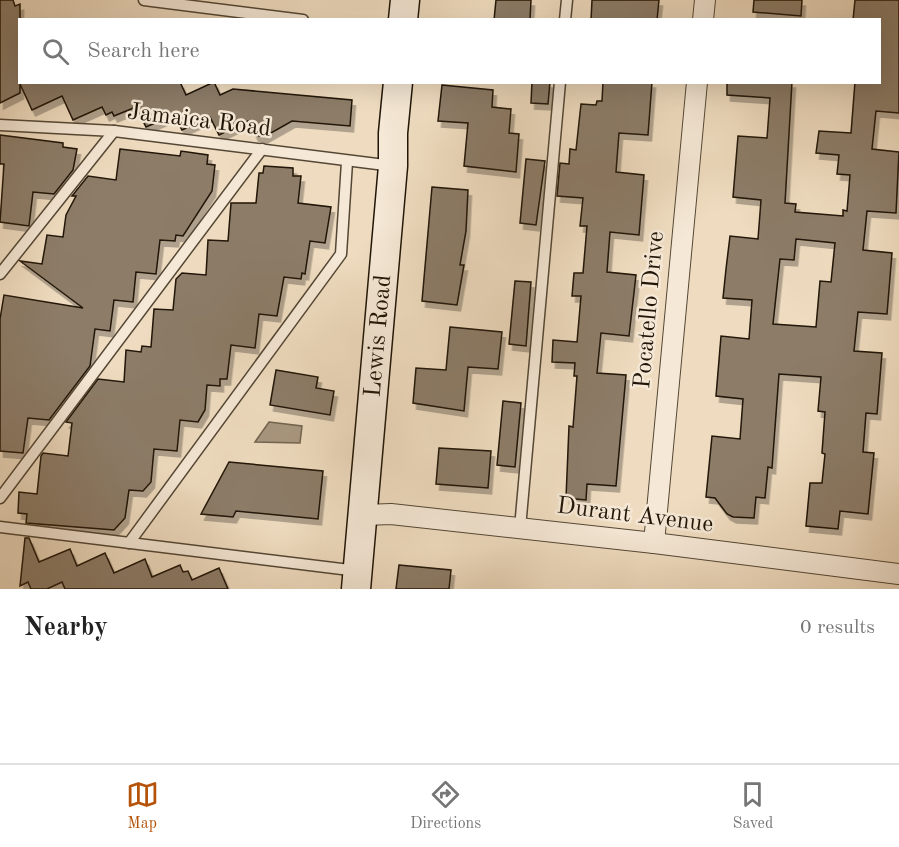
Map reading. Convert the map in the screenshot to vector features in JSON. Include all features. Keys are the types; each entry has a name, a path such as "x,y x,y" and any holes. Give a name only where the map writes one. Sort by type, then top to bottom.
{"street":[{"path":"403,18 405,0"},
{"path":"703,18 705,0"},
{"name":"Lewis Road","path":"357,580 393,166 393,133 398,84"},
{"name":"Pocatello Drive","path":"654,543 697,84"},
{"name":"Durant Avenue","path":"364,515 391,514 520,528 899,574"}],"lane":[{"path":"144,0 287,18"},
{"path":"565,18 567,0"},
{"path":"520,528 560,84"},
{"name":"Jamaica Road","path":"0,125 114,132 393,166"},
{"path":"0,274 114,132"},
{"path":"0,498 262,149"},
{"path":"129,543 341,254 346,162"},
{"path":"0,527 129,543 357,580"}],"shaded area":[{"path":"269,422 302,426 300,443 255,442"}],"building":[{"path":"0,0 13,0 15,6 20,4 18,84 20,84 20,93 0,103"},
{"path":"496,0 531,0 530,18 494,18"},
{"path":"592,0 659,0 657,18 591,18"},
{"path":"754,0 802,0 801,16 753,12"},
{"path":"855,0 899,0 899,113 876,111 872,149 899,152 896,213 867,211 863,250 892,253 887,314 858,312 854,351 882,353 877,414 866,413 863,452 874,453 868,514 840,511 838,529 806,526 810,483 822,483 825,454 822,453 825,412 818,411 821,377 779,374 772,468 768,467 765,498 756,497 754,518 733,517 727,514 715,498 706,497 712,436 740,439 743,399 716,396 721,336 749,339 752,300 723,298 730,236 758,239 761,200 733,197 738,136 767,138 770,98 727,95 727,84 792,84 785,203 796,204 795,212 843,216 843,210 847,211 850,175 837,174 839,155 816,153 819,131 851,133 855,84 881,84 881,18 853,18","holes":["796,239 835,243 831,282 820,281 816,327 773,324 780,259 794,260"]},
{"path":"20,84 181,84 186,95 210,84 215,84 220,95 233,89 352,100 350,126 292,121 264,137 255,135 248,121 219,135 210,117 182,130 174,115 146,127 136,107 114,116 112,112 106,115 102,107 73,120 62,96 32,110"},
{"path":"532,84 550,84 548,104 531,103"},
{"path":"603,84 652,84 648,135 619,133 616,172 644,175 639,235 610,232 607,272 636,275 629,336 601,333 597,373 626,375 616,486 587,484 586,500 566,498 569,426 573,427 577,376 574,376 575,363 552,362 553,340 577,342 581,296 572,296 574,273 583,273 587,226 580,226 583,198 557,196 560,163 569,164 570,149 576,150 581,104 596,105 597,101 602,101"},
{"path":"442,85 493,90 492,107 511,109 509,133 519,134 516,172 464,166 468,123 438,121"},
{"path":"0,135 63,143 63,147 77,149 73,170 54,194 33,192 29,226 0,222 4,164 0,164"},
{"path":"120,149 180,156 181,151 208,155 207,164 215,165 212,191 183,236 176,235 175,241 160,240 156,274 136,272 133,302 114,300 110,331 95,329 90,366 49,420 28,418 23,453 0,451 0,319 4,295 83,308 20,261 42,264 47,235 63,237 66,215 76,196 72,196 88,176 116,180"},
{"path":"526,159 545,161 536,225 520,223"},
{"path":"264,166 293,168 293,176 301,176 298,203 331,207 325,243 310,241 305,274 302,273 301,279 284,277 277,316 259,314 255,348 231,345 227,379 220,379 220,386 207,385 205,410 198,422 180,420 177,451 154,449 151,482 143,491 129,490 125,518 114,530 26,523 27,514 18,513 19,492 37,494 43,453 68,456 72,423 66,422 98,379 124,382 126,350 141,352 142,346 151,347 154,309 173,310 176,279 182,273 206,275 208,240 228,241 231,203 256,203 259,173 263,173"},
{"path":"432,187 468,190 466,231 460,265 464,265 457,305 422,301"},
{"path":"515,281 531,282 526,346 509,344"},
{"path":"450,327 502,332 498,369 468,367 464,411 413,403 416,368 446,370"},
{"path":"276,370 318,377 316,388 334,391 330,415 270,405"},
{"path":"503,401 521,403 515,467 497,465"},
{"path":"439,448 491,451 488,488 436,484"},
{"path":"229,462 323,471 318,519 236,511 233,517 201,514"},
{"path":"25,538 29,538 39,562 70,549 77,566 105,553 114,573 145,559 152,577 180,565 183,572 188,571 192,580 219,568 228,589 65,589 62,582 47,589 31,589 28,582 20,586"},
{"path":"399,565 451,570 449,589 396,589"}]}
